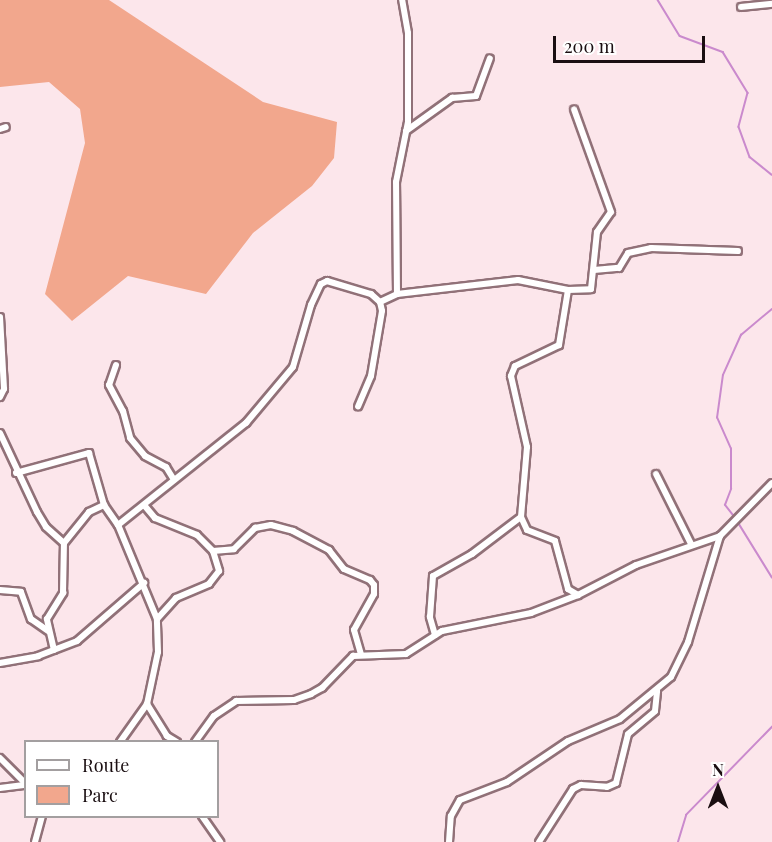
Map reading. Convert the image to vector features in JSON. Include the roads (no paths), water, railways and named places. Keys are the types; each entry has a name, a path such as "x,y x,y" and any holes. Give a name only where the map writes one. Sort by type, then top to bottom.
{"street":[{"path":"397,294 396,182 406,130 408,33 402,0"},
{"path":"741,7 772,4"},
{"path":"406,130 452,98 476,96 490,58"},
{"path":"380,302 397,294 518,280 568,290 591,289 597,232 611,212 574,109"},
{"path":"594,270 619,268 628,253 651,248 738,251"},
{"path":"118,525 246,423 293,367 321,284 335,282 360,289 380,302"},
{"path":"568,290 559,345 512,370 527,447 520,517 527,530 555,541 568,589 578,595"},
{"path":"358,406 379,344 380,302"},
{"path":"0,317 4,389 0,397"},
{"path":"116,365 109,385 123,411 130,438 145,456 166,467 174,480"},
{"path":"0,433 16,473 46,527 64,543"},
{"path":"16,473 89,453 104,505 118,525 144,584 157,619 158,652 147,704 121,740"},
{"path":"656,474 691,544"},
{"path":"449,842 451,816 459,801 507,782 568,741 620,719 657,691 680,663 720,536 772,483"},
{"path":"54,650 48,631 48,612 65,587 61,562 64,543 89,512 104,505"},
{"path":"144,505 156,518 196,535 213,551 217,578 176,598 157,619"},
{"path":"435,635 430,617 433,576 472,554 520,517"},
{"path":"213,551 234,549 255,528 271,525 293,531 328,550 344,569 370,580 374,585 374,594 354,630 361,654"},
{"path":"196,740 225,706 248,699 294,700 311,694 332,679 347,659 361,654 406,654 435,635 454,628 502,622 578,595 636,564 720,536"},
{"path":"0,663 54,650 77,641 144,584"},
{"path":"0,590 21,592 31,619 48,631"},
{"path":"540,842 573,789 581,785 607,787 616,783 628,734 655,711 657,691"},
{"path":"147,704 167,736 175,740"},
{"path":"0,758 24,783"},
{"path":"0,788 24,785"},
{"path":"35,842 41,818"},
{"path":"202,818 220,842"}],"waterway":[{"path":"658,0 680,36 723,52 748,93 739,127 750,157 772,175"},
{"path":"735,518 725,505 731,489 731,449 717,418 723,375 741,335 772,309"},
{"path":"738,522 772,577"},
{"path":"678,842 686,815 772,727"}]}
